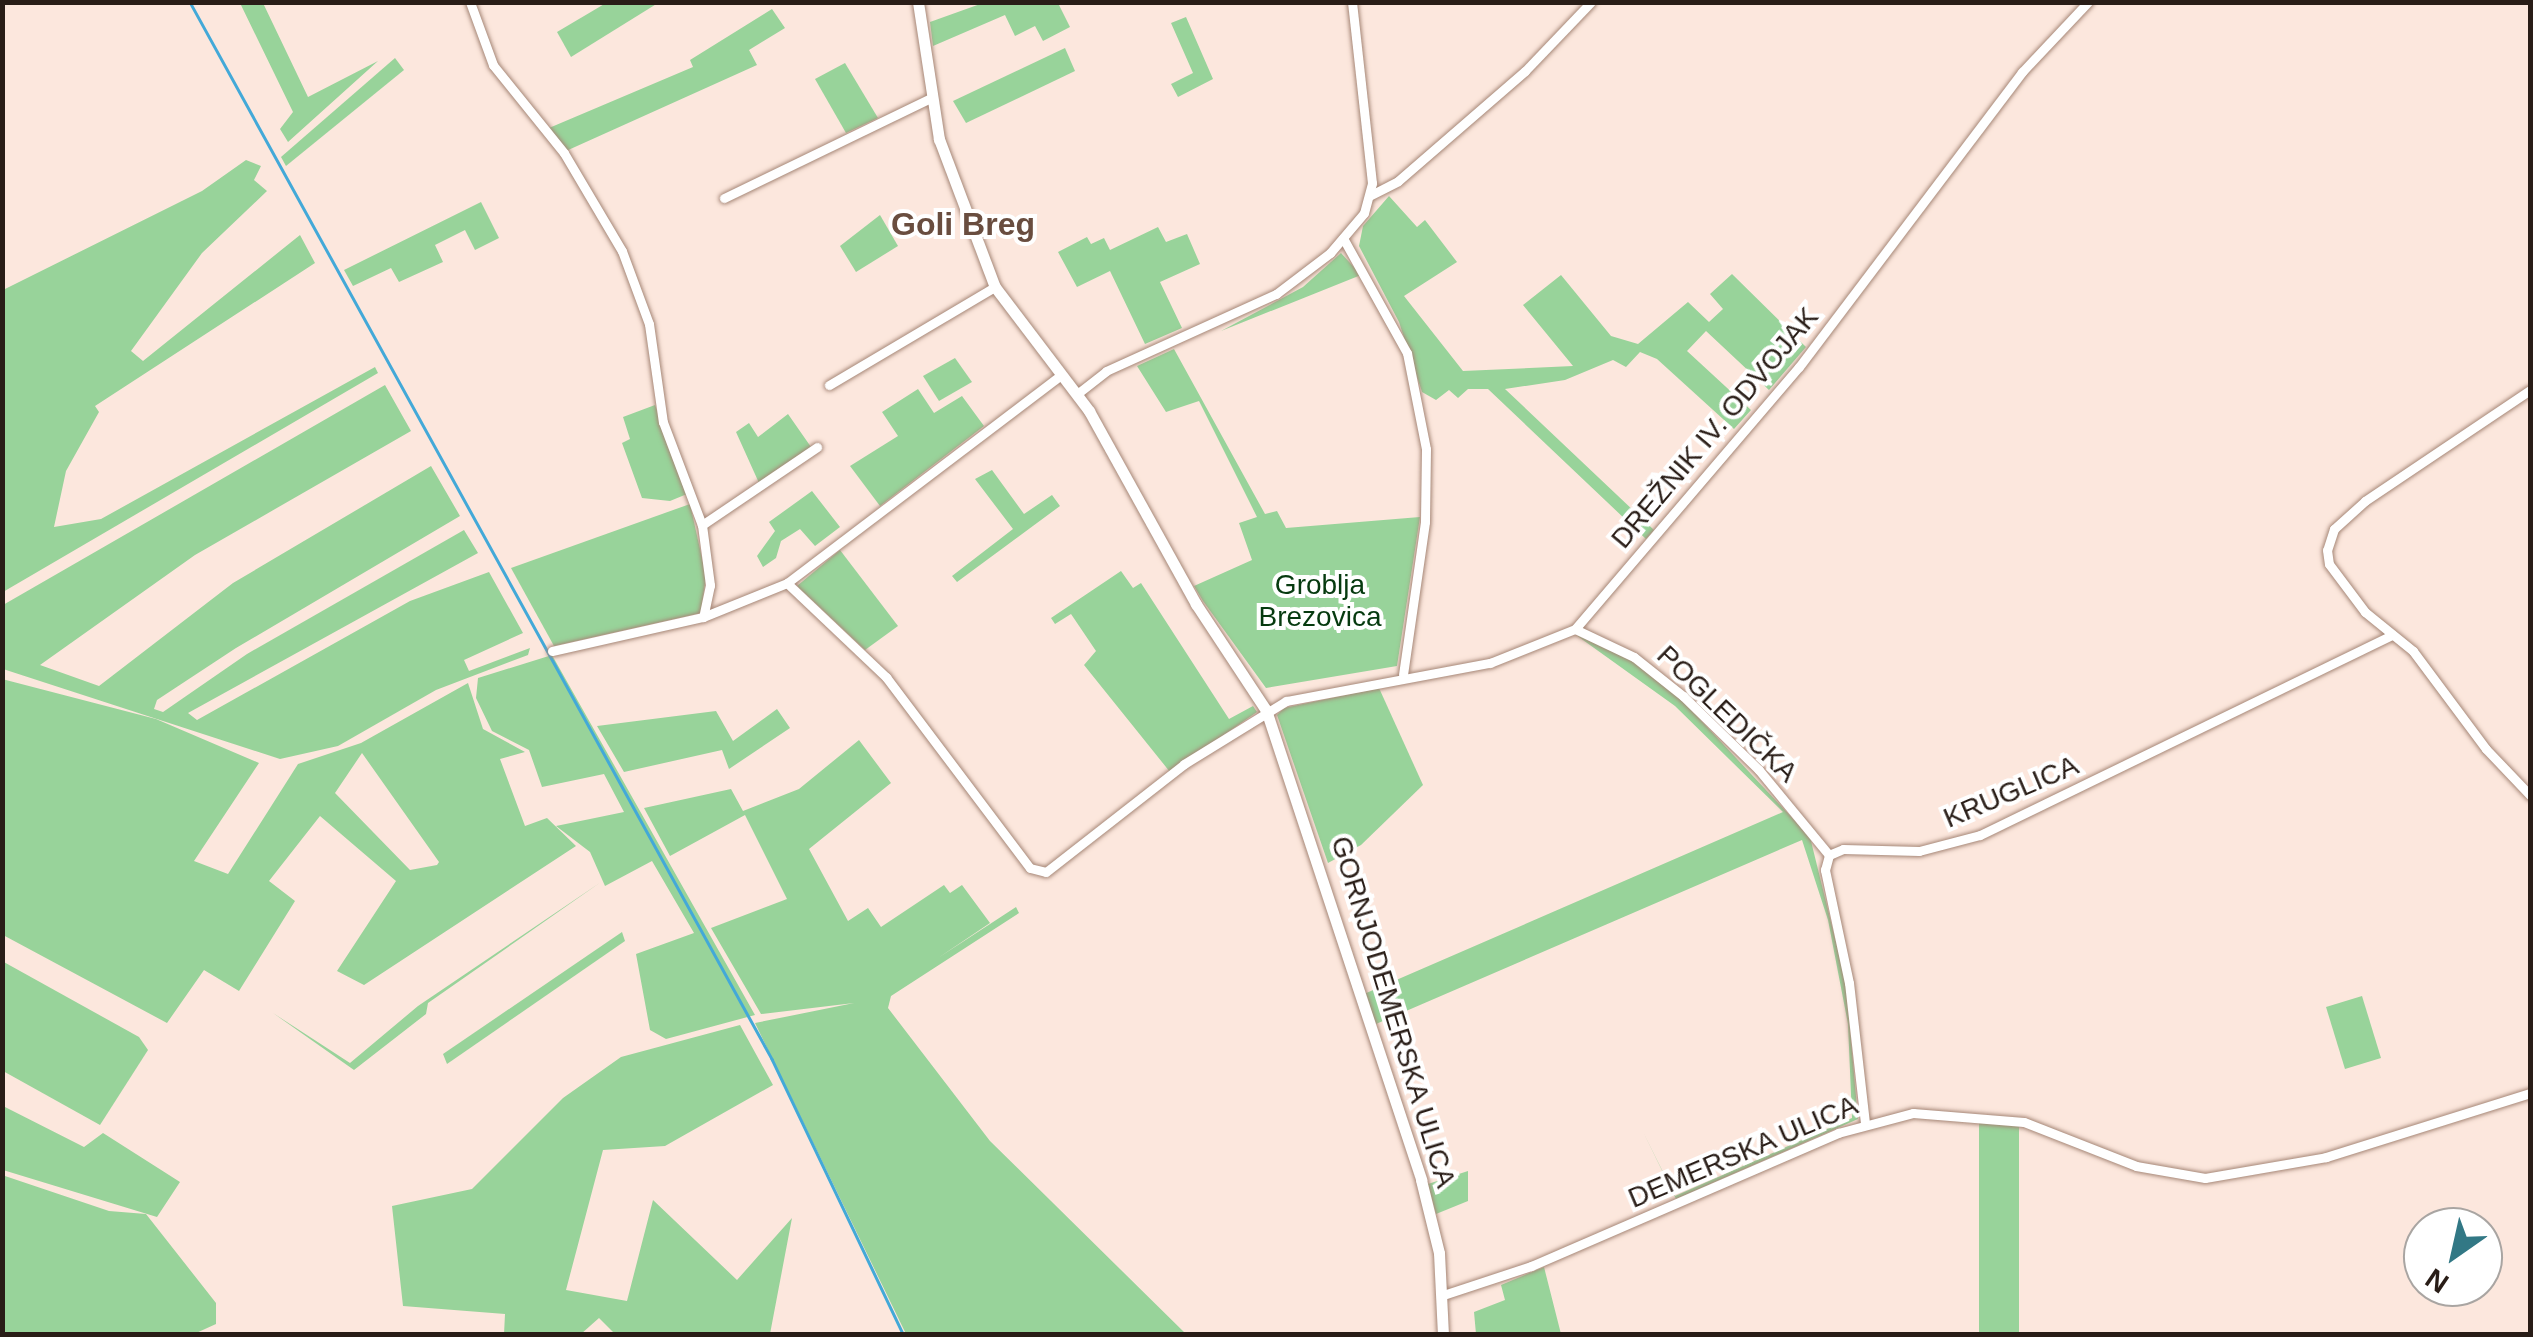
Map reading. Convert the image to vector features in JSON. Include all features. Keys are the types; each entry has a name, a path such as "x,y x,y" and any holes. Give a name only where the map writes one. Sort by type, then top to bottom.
{"street":[{"path":"470,2 493,65 564,154 622,250 649,324 657,403 702,525 710,584 703,617"},
{"name":"GORNJODEMERSKA ULICA","path":"918,2 929,99 959,204 995,287 1077,394 1196,604 1266,710 1421,1180 1444,1295 1443,1334"},
{"path":"1352,2 1371,195"},
{"path":"1077,394 1106,371 1276,294 1343,238 1371,195 1398,182 1525,71 1591,2"},
{"name":"DREŽNIK IV. ODVOJAK","path":"787,583 886,677 1036,872 1054,868 1174,772 1266,710 1402,674 1506,659 1575,629 1799,367 2022,72 2088,2"},
{"path":"724,198 929,99"},
{"path":"1343,238 1407,353 1426,449 1425,522 1402,674"},
{"path":"829,386 995,287"},
{"path":"552,651 703,617 787,583 1060,376"},
{"path":"2530,390 2366,501 2334,530 2330,564 2365,612 2392,635 2530,795"},
{"path":"702,525 817,446"},
{"name":"POGLEDIČKA","path":"1575,629 1634,657 1683,696 1759,770 1829,854"},
{"name":"KRUGLICA","path":"1829,854 1919,851 1980,835 2392,635"},
{"path":"1829,854 1825,870 1849,983 1865,1123"},
{"name":"DEMERSKA ULICA","path":"1444,1295 1531,1266 1865,1123 1938,1112 2024,1122 2136,1166 2205,1178 2326,1157 2530,1093"}],"green space":[{"path":"240,3 263,3 308,97 378,61 288,142 280,129 293,112"},
{"path":"606,3 658,3 571,57 557,32"},
{"path":"983,3 1058,3 1070,27 1043,41 1035,26 1015,36 1005,15 933,46 930,22"},
{"path":"772,9 785,28 749,50 757,65 566,151 549,128 693,67 690,60"},
{"path":"1186,17 1213,79 1178,97 1171,84 1193,73 1171,23"},
{"path":"1065,48 1075,71 966,123 953,101"},
{"path":"395,58 404,70 286,166 281,157"},
{"path":"845,63 878,118 846,133 815,79"},
{"path":"246,160 261,166 254,180 267,191 202,253 131,351 143,361 300,235 315,263 95,406 99,412 66,471 54,527 101,519 375,367 378,373 3,592 3,290 202,191"},
{"path":"1389,196 1417,227 1425,220 1457,262 1404,296 1463,371 1573,366 1523,305 1561,275 1611,336 1638,344 1688,302 1709,322 1723,309 1710,294 1732,274 1806,347 1769,390 1706,331 1687,351 1751,410 1734,429 1657,359 1640,352 1626,367 1613,360 1565,380 1505,389 1654,530 1646,539 1488,389 1468,389 1458,398 1449,390 1436,400 1422,392 1399,322 1359,246 1363,226"},
{"path":"481,202 499,238 475,250 465,230 435,245 443,262 399,282 391,268 353,286 344,270"},
{"path":"880,215 898,246 856,272 840,246"},
{"path":"1158,227 1166,242 1187,234 1200,264 1160,282 1182,328 1145,344 1110,271 1077,287 1058,252 1087,237 1091,244 1104,238 1110,250"},
{"path":"1341,253 1361,275 1221,331 1303,287"},
{"name":"Groblja Brezovica","path":"1174,349 1265,514 1277,511 1286,528 1420,517 1397,666 1266,688 1203,601 1194,586 1252,560 1239,523 1257,517 1199,401 1166,412 1137,366"},
{"path":"955,358 972,382 939,401 923,376"},
{"path":"385,385 411,431 195,555 40,665 99,686 233,583 431,466 460,516 236,648 157,700 154,709 163,712 247,654 464,530 478,553 188,713 197,720 410,601 489,572 523,633 464,660 469,671 530,648 528,655 436,690 338,746 280,759 3,669 3,605"},
{"path":"918,389 934,413 962,396 984,426 880,506 850,466 898,436 882,412"},
{"path":"655,405 687,494 670,501 642,498 622,443 630,439 623,417"},
{"path":"788,414 811,447 759,483 736,432 749,423 758,437"},
{"path":"992,470 1024,514 1052,495 1060,506 957,582 952,576 1013,529 975,479"},
{"path":"812,491 840,527 815,546 800,529 781,541 776,558 763,567 757,556 775,531 769,522"},
{"path":"690,504 706,576 701,613 554,646 511,568"},
{"path":"840,550 898,626 865,650 797,586"},
{"path":"1121,571 1133,588 1141,583 1229,719 1253,706 1257,712 1170,772 1084,665 1096,651 1071,614 1055,624 1051,618"},
{"path":"1576,635 1637,662 1680,698 1810,837 1846,983 1858,1119 1676,1199 1643,1132 1675,1196 1852,1118 1848,1024 1828,920 1802,840 1376,1024 1364,994 1783,812 1675,706"},
{"path":"552,655 755,1015 666,1039 650,1030 636,954 694,933 652,861 605,886 590,852 556,826 624,812 604,774 542,787 529,750 492,731 476,698 478,678"},
{"path":"2,679 156,719 259,763 194,861 228,874 298,764 361,743 468,683 483,729 525,752 500,759 525,826 547,818 576,846 364,985 337,971 396,881 320,816 269,881 295,901 239,991 204,970 167,1023 3,935","holes":["362,753 439,862 410,870 335,793"]},
{"path":"1379,688 1423,785 1361,845 1328,863 1277,715 1284,708"},
{"path":"777,709 790,728 729,769 722,750 624,772 597,726 716,711 733,741"},
{"path":"859,740 891,783 809,849 848,921 868,908 881,927 944,885 950,893 962,885 990,923 938,958 1016,907 1019,913 891,996 888,1008 990,1141 1186,1334 906,1334 755,1023 854,1003 761,1014 711,928 787,899 745,815 670,856 644,808 731,789 743,811 799,789"},
{"path":"601,882 428,1003 426,1014 354,1070 273,1013 350,1063 418,1006"},
{"path":"622,932 625,941 447,1064 443,1054"},
{"path":"2,961 139,1037 148,1050 100,1125 3,1071"},
{"path":"2362,996 2381,1058 2345,1069 2326,1007"},
{"path":"740,1025 773,1085 665,1146 603,1150 566,1290 627,1301 653,1200 737,1280 792,1218 770,1334 615,1334 599,1318 581,1334 504,1334 505,1314 403,1306 392,1206 472,1189 563,1098 621,1057"},
{"path":"3,1106 84,1147 103,1133 180,1182 157,1217 3,1170"},
{"path":"1979,1119 2019,1126 2019,1334 1979,1334"},
{"path":"1468,1171 1468,1201 1436,1214 1428,1184"},
{"path":"2,1175 109,1211 146,1214 216,1303 216,1324 194,1334 3,1334"},
{"path":"1544,1267 1561,1334 1476,1334 1474,1312 1505,1300 1501,1285"}],"waterway":[{"path":"190,2 772,1059 903,1334"}],"district":[{"name":"Goli Breg","path":"963,224"}]}
